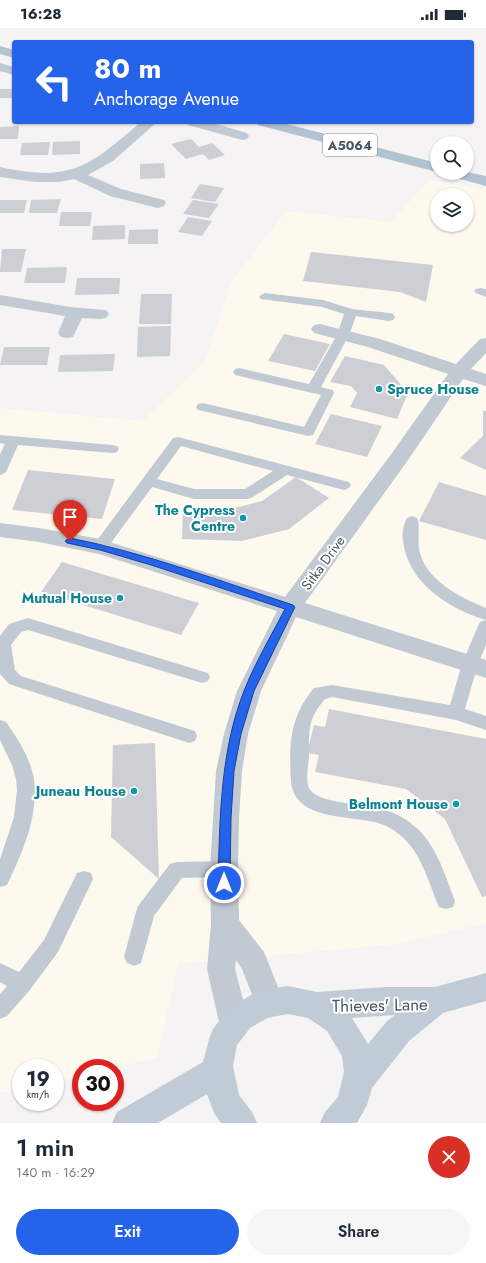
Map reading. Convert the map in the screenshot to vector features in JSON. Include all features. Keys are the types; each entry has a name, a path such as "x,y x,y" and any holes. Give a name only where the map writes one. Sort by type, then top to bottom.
{"main road":[{"path":"0,50 12,53"},
{"name":"A5064","path":"271,124 430,166"},
{"path":"474,178 486,181"},
{"path":"435,1001 486,987"},
{"path":"241,1123 224,1100 217,1071 218,1053 224,1037 234,1022 250,1009 269,1002 294,999 318,1006 336,1018 350,1036 358,1056 360,1078 351,1107 336,1123"},
{"name":"Thieves' Lane","path":"318,1006 386,1001 435,1001"},
{"name":"Thieves' Lane","path":"360,1078 398,1031 435,1001"},
{"path":"128,1123 217,1071"}],"street":[{"path":"0,67 12,70"},
{"path":"0,172 36,178 76,174 92,168 101,162 148,124"},
{"path":"198,124 221,134 242,136"},
{"path":"76,174 104,189 118,194 158,203"},
{"path":"0,300 75,313 100,314"},
{"path":"67,333 75,313"},
{"path":"320,329 374,343 486,380"},
{"name":"Sitka Drive","path":"234,1022 221,969 225,924 224,869 229,771 236,734 249,691 290,607 399,458 459,371 486,343"},
{"path":"0,530 39,535 100,547 478,666"},
{"path":"225,924 254,961 269,1002"}],"lane":[{"path":"265,297 323,304 351,312 389,317"},
{"path":"313,389 342,335 351,312"},
{"path":"202,407 308,432 328,392 239,372"},
{"path":"0,470 6,440 112,450"},
{"path":"100,547 178,441 344,485"},
{"path":"148,481 194,494 248,494 286,469"},
{"path":"412,521 410,536 413,556 422,571 448,596 467,607 486,614"},
{"path":"189,736 15,680 7,672 2,644 15,628 28,624 202,677"},
{"path":"456,713 478,666 486,626"},
{"path":"446,901 426,852 414,837 397,824 379,816 317,804 307,798 301,790 299,745 301,723 305,710 320,693 332,691 456,713 486,723"},
{"path":"0,727 7,736 21,763 25,781 25,802 17,839 0,879"},
{"path":"134,957 146,912 177,870 224,869"},
{"path":"0,1009 22,984 51,946 84,879"},
{"path":"0,972 22,984"}],"shaded area":[{"path":"429,180 486,190 486,923 397,944 178,964 157,1058 124,1065 124,1059 72,1059 72,1077 64,1079 64,1059 12,1059 12,1091 0,1093 0,408 143,421 205,361 231,282 286,211 391,222"}],"building":[{"path":"0,89 12,89 12,98 0,98"},
{"path":"19,126 18,139 0,139 0,127"},
{"path":"191,139 199,147 212,143 225,155 209,160 203,154 186,159 171,144"},
{"path":"80,141 80,154 52,155 53,142"},
{"path":"50,142 48,155 20,155 22,143"},
{"path":"164,163 165,178 140,179 140,164"},
{"path":"200,184 224,188 215,202 191,198"},
{"path":"61,199 57,213 29,213 31,200"},
{"path":"0,200 27,200 24,213 0,213"},
{"path":"193,200 219,204 209,218 183,214"},
{"path":"61,212 92,212 90,226 59,226"},
{"path":"188,217 212,221 202,236 178,232"},
{"path":"125,225 125,239 92,240 93,226"},
{"path":"158,229 158,244 128,244 129,230"},
{"path":"2,249 26,249 21,272 0,272"},
{"path":"311,252 433,265 426,302 400,292 303,281"},
{"path":"67,267 65,283 24,283 27,268"},
{"path":"77,278 120,278 119,294 75,295"},
{"path":"141,294 172,294 171,324 139,324"},
{"path":"171,326 170,356 137,357 138,327"},
{"path":"284,334 330,344 315,371 268,361"},
{"path":"4,347 50,347 47,365 0,365"},
{"path":"115,354 113,371 58,372 60,355"},
{"name":"Spruce House","path":"345,356 384,365 408,393 397,419 350,407 357,393 351,386 330,382"},
{"path":"483,411 486,411 486,470 460,458 483,436"},
{"path":"331,414 382,426 367,457 315,444"},
{"path":"28,470 115,479 102,519 12,510"},
{"name":"The Cypress Centre","path":"296,477 329,498 289,529 242,541 182,539 183,506 239,507 262,501"},
{"path":"439,482 486,496 486,540 419,521"},
{"name":"Mutual House","path":"62,562 199,603 181,635 41,592"},
{"name":"Belmont House","path":"329,709 486,739 486,896 482,897 445,819 406,789 315,772 319,755 307,753 314,725 325,727"},
{"name":"Juneau House","path":"155,743 159,879 111,837 113,745"}],"place":[{"name":"Spruce House","path":"379,389"},
{"name":"The Cypress Centre","path":"243,518"},
{"name":"Mutual House","path":"120,598"},
{"name":"Juneau House","path":"134,791"},
{"name":"Belmont House","path":"456,804"}],"route":[{"path":"70,541 100,547 154,563 290,607 249,691 236,734 229,771 224,883"}]}
